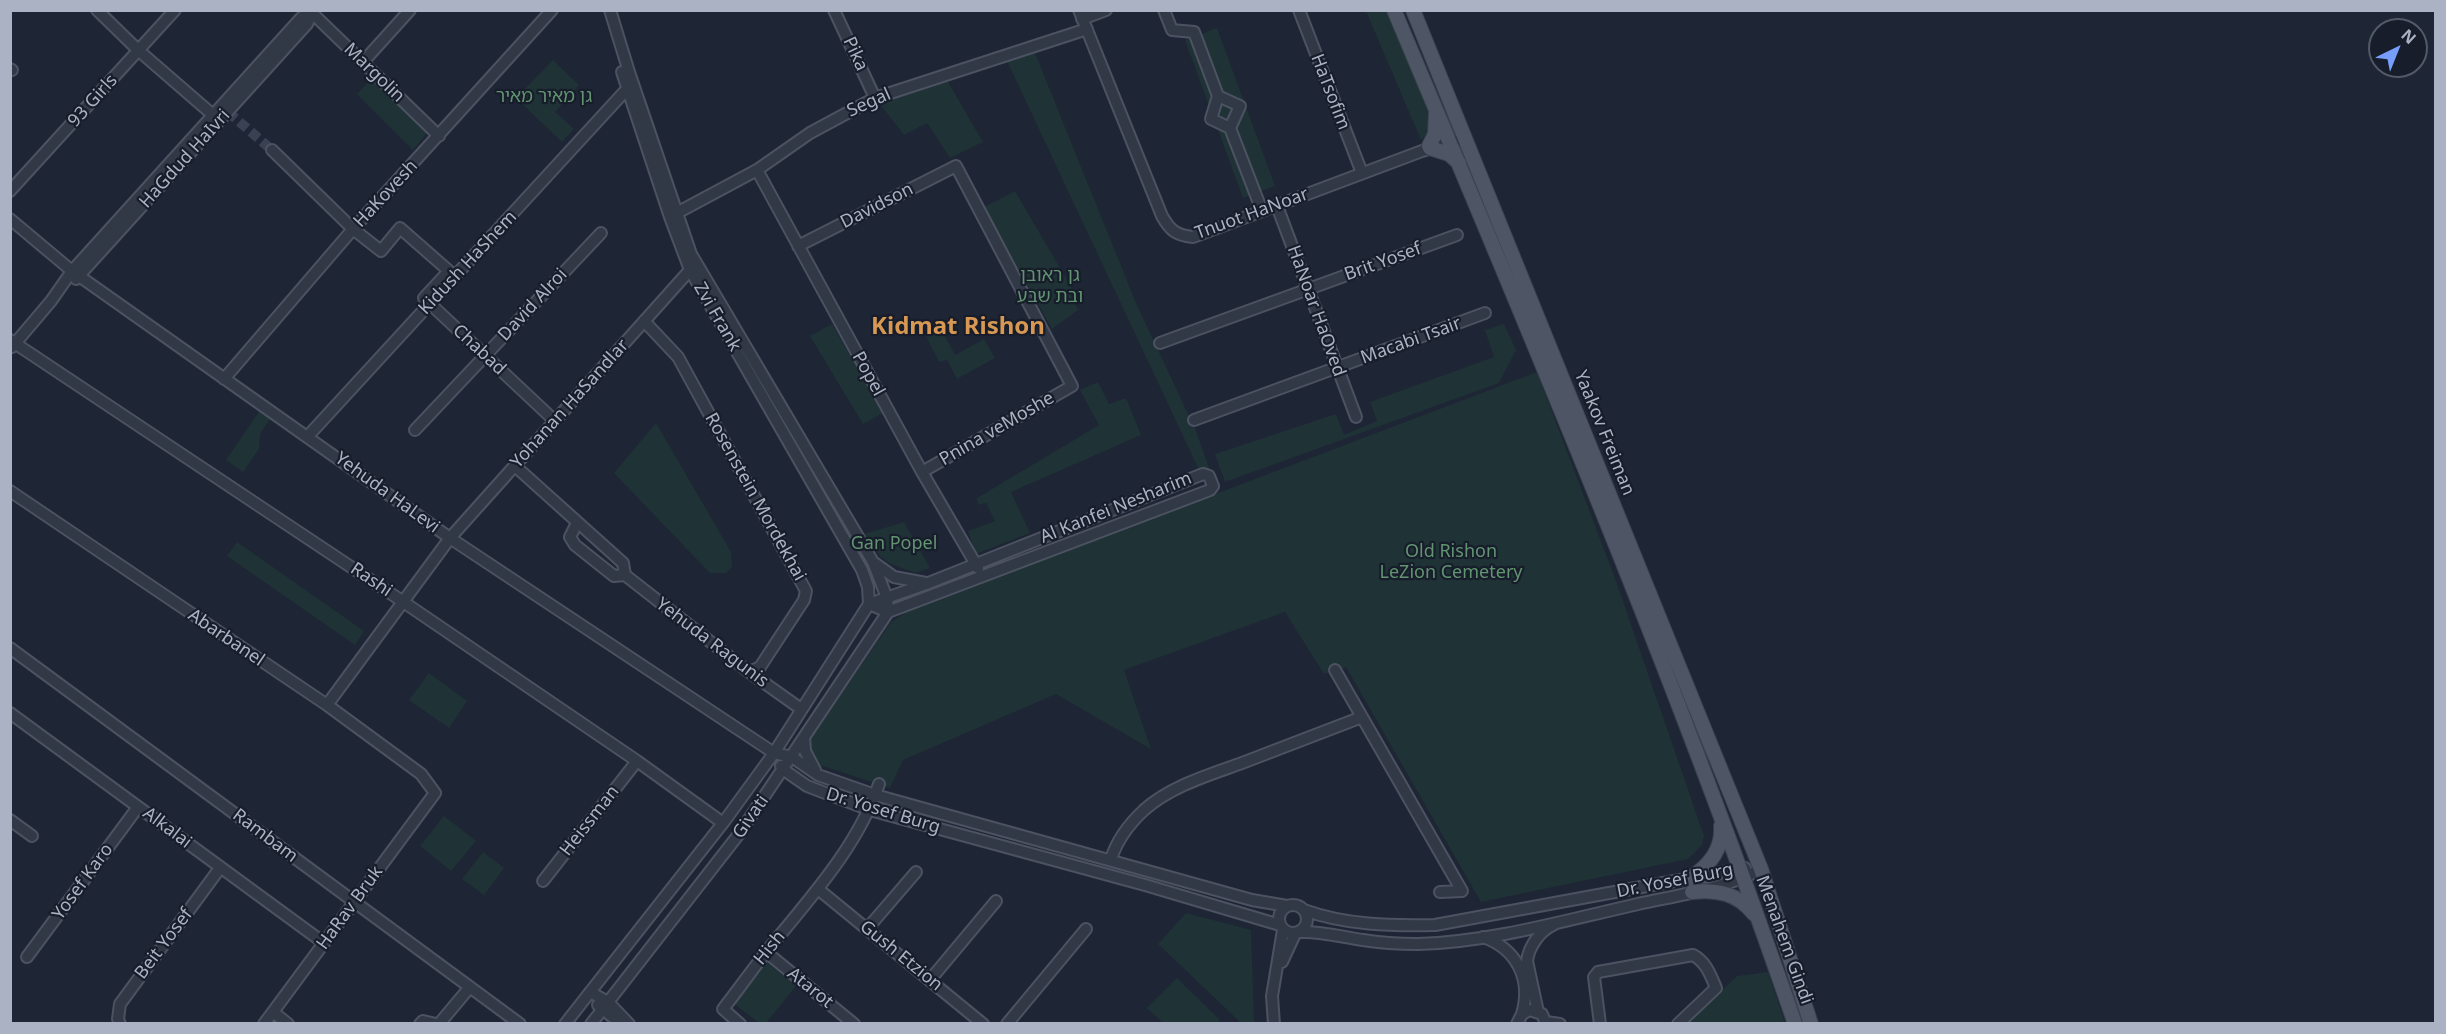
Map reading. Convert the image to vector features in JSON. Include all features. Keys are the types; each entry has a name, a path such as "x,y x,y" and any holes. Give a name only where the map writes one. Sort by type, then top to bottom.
{"main road":[{"name":"Yaakov Freiman","path":"1394,10 1587,473 1742,873"},
{"name":"Yaakov Freiman","path":"1413,10 1761,869"},
{"path":"1436,108 1435,134 1427,148 1449,154 1459,163"},
{"path":"1720,815 1721,835 1717,850 1691,885 1735,897 1753,912 1762,929"},
{"name":"Menahem Gindi","path":"1761,869 1810,1023"},
{"name":"Menahem Gindi","path":"1742,873 1795,1023"}],"street":[{"path":"97,10 138,50 213,115"},
{"name":"93 Girls","path":"10,191 175,10"},
{"path":"363,62 410,10"},
{"name":"HaKovesh","path":"224,379 353,229 552,10"},
{"name":"Zvi Frank","path":"604,10 627,89 691,254 873,562 887,598"},
{"name":"Zvi Frank","path":"610,10 690,270 862,570 868,587 869,604"},
{"name":"Pika","path":"834,10 875,98"},
{"name":"Segal","path":"674,215 756,170 810,133 875,98 1106,10"},
{"path":"1164,10 1172,30 1194,32 1218,96 1211,119 1230,128 1262,211"},
{"name":"HaTsofim","path":"1299,10 1362,173"},
{"name":"Margolin","path":"311,11 439,136"},
{"name":"HaGdud HaIvri","path":"76,274 213,115 301,18 311,11"},
{"name":"HaGdud HaIvri","path":"12,345 307,24 311,11"},
{"name":"Tnuot HaNoar","path":"1083,19 1162,216 1171,231 1193,237 1464,135"},
{"name":"Kidush HaShem","path":"308,436 627,89"},
{"path":"1218,96 1240,106 1230,128"},
{"path":"272,150 353,229 381,250 400,228 449,271 424,298 430,304"},
{"name":"Davidson","path":"798,246 956,166 1072,386"},
{"name":"Popel","path":"756,170 922,472 982,576"},
{"name":"HaNoar HaOved","path":"1277,206 1356,417"},
{"name":"Yehuda HaLevi","path":"10,219 76,274 450,538 774,753"},
{"name":"David Alroi","path":"415,430 601,233"},
{"name":"Brit Yosef","path":"1160,343 1457,235"},
{"name":"Yohanan HaSandlar","path":"327,705 450,538 690,270"},
{"name":"Chabad","path":"430,304 555,421"},
{"name":"Macabi Tsair","path":"1194,420 1485,313"},
{"name":"Rosenstein Mordekhai","path":"644,321 678,357 806,591 804,600 760,667 749,672"},
{"name":"Rashi","path":"12,345 402,601 637,760 723,823"},
{"name":"Pnina veMoshe","path":"922,472 1072,386"},
{"name":"Yehuda Ragunis","path":"515,465 623,563 625,575 749,672 801,709"},
{"name":"Al Kanfei Nesharim","path":"869,604 926,584 1197,476 1203,474 1209,476 1213,486 1210,490 888,612"},
{"name":"Abarbanel","path":"10,491 327,705 421,774 435,793"},
{"name":"Yehuda Ragunis","path":"577,523 570,537 575,545 614,576 625,575"},
{"path":"873,562 894,577 926,584"},
{"path":"869,604 888,612 887,598"},
{"name":"Givati","path":"565,1023 723,823 774,753 869,604"},
{"name":"Givati","path":"591,1023 739,834 888,612"},
{"name":"Rambam","path":"10,648 520,1023"},
{"path":"1335,670 1462,891 1440,892"},
{"name":"Alkalai","path":"10,713 324,943"},
{"path":"1111,859 1115,845 1126,829 1145,810 1169,793 1214,773 1362,717"},
{"path":"804,737 805,751 819,775"},
{"name":"Dr. Yosef Burg","path":"774,753 792,757 819,775 877,789 1252,900 1287,906"},
{"name":"Dr. Yosef Burg","path":"774,753 784,770 807,786 842,801 1145,885 1281,928"},
{"name":"Heissman","path":"543,880 637,760"},
{"name":"Hish","path":"740,1023 723,1009 766,952 819,889 858,831 870,810 877,789"},
{"name":"HaRav Bruk","path":"264,1023 435,793"},
{"path":"842,801 853,813 858,831"},
{"name":"Yosef Karo","path":"27,957 138,807"},
{"path":"10,820 32,836"},
{"name":"Beit Yosef","path":"120,1023 118,1019 120,1004 220,868"},
{"name":"Dr. Yosef Burg","path":"1298,933 1311,932 1364,940 1415,944 1441,943 1557,922 1691,885 1761,869"},
{"path":"867,929 916,872"},
{"name":"Dr. Yosef Burg","path":"1304,910 1343,920 1435,925 1691,885"},
{"name":"Gush Etzion","path":"819,889 983,1023"},
{"path":"930,980 996,901"},
{"path":"1274,1023 1272,996 1278,971 1281,928 1279,916 1287,906 1296,905 1304,910 1307,922 1298,933 1278,971"},
{"path":"1557,922 1538,936 1528,953 1527,961 1538,1012 1546,1023 1560,1023"},
{"path":"1281,928 1298,933"},
{"path":"1007,1023 1086,929"},
{"path":"1483,937 1496,941 1516,958 1526,998 1520,1019"},
{"name":"Atarot","path":"766,952 854,1023"},
{"path":"1600,1023 1593,977 1598,972 1693,956 1701,960 1716,988 1678,1023"},
{"path":"625,981 620,993 621,1003 629,1023"},
{"path":"420,1023 423,1021 438,1023 470,987"},
{"path":"590,992 621,1023"},
{"path":"605,1006 629,1023"},
{"path":"1520,1019 1530,1010 1538,1012"},
{"path":"273,1012 288,1023"}],"green space":[{"path":"1366,11 1394,11 1432,99 1432,127 1421,140"},
{"path":"1217,28 1275,186 1243,198 1185,40"},
{"path":"1035,53 1136,303 1196,431 1210,470 1200,472 1007,61"},
{"name":"גן מאיר מאיר","path":"553,60 579,85 555,112 574,129 562,142 516,98"},
{"path":"944,75 983,142 950,158 927,123 904,135 875,98"},
{"path":"371,79 429,131 413,150 357,94"},
{"name":"גן ראובן ובת שבע","path":"1015,191 1074,292 1070,294 1078,310 1052,329 984,207"},
{"path":"832,324 883,413 863,424 810,336"},
{"path":"939,324 955,355 984,339 995,358 957,379 947,360 939,362 924,332"},
{"path":"1504,324 1516,350 1499,383 1225,482 1215,454 1336,414 1344,435 1377,421 1370,402 1494,357 1485,330"},
{"name":"Old Rishon LeZion Cemetery","path":"1537,372 1616,581 1704,836 1702,845 1688,859 1481,902 1346,667 1324,674 1285,612 1124,670 1151,749 1056,694 903,760 890,788 820,765 812,753 809,741 891,622 910,610"},
{"path":"1098,382 1109,404 1126,398 1141,435 1011,492 1030,533 976,554 968,531 995,521 986,503 978,505 977,498 1099,425 1080,390"},
{"path":"261,409 272,416 260,434 259,449 243,472 226,460"},
{"path":"656,423 731,552 732,567 726,573 710,573 614,473"},
{"name":"Gan Popel","path":"904,522 930,568 916,573 885,560 864,534"},
{"path":"237,542 364,631 355,645 227,556"},
{"path":"429,673 467,701 449,728 409,700"},
{"path":"444,816 476,841 451,871 420,846"},
{"path":"483,852 504,868 484,895 462,879"},
{"path":"1186,913 1251,930 1254,1023 1241,1023 1158,944"},
{"path":"765,961 796,986 766,1023 759,1023 732,1002"},
{"path":"1768,972 1785,1023 1686,1024 1737,976"},
{"path":"1177,978 1220,1020 1217,1023 1163,1023 1147,1008"}],"tunnel":[{"path":"228,112 272,150"}],"district":[{"name":"Kidmat Rishon","path":"958,327"}]}
